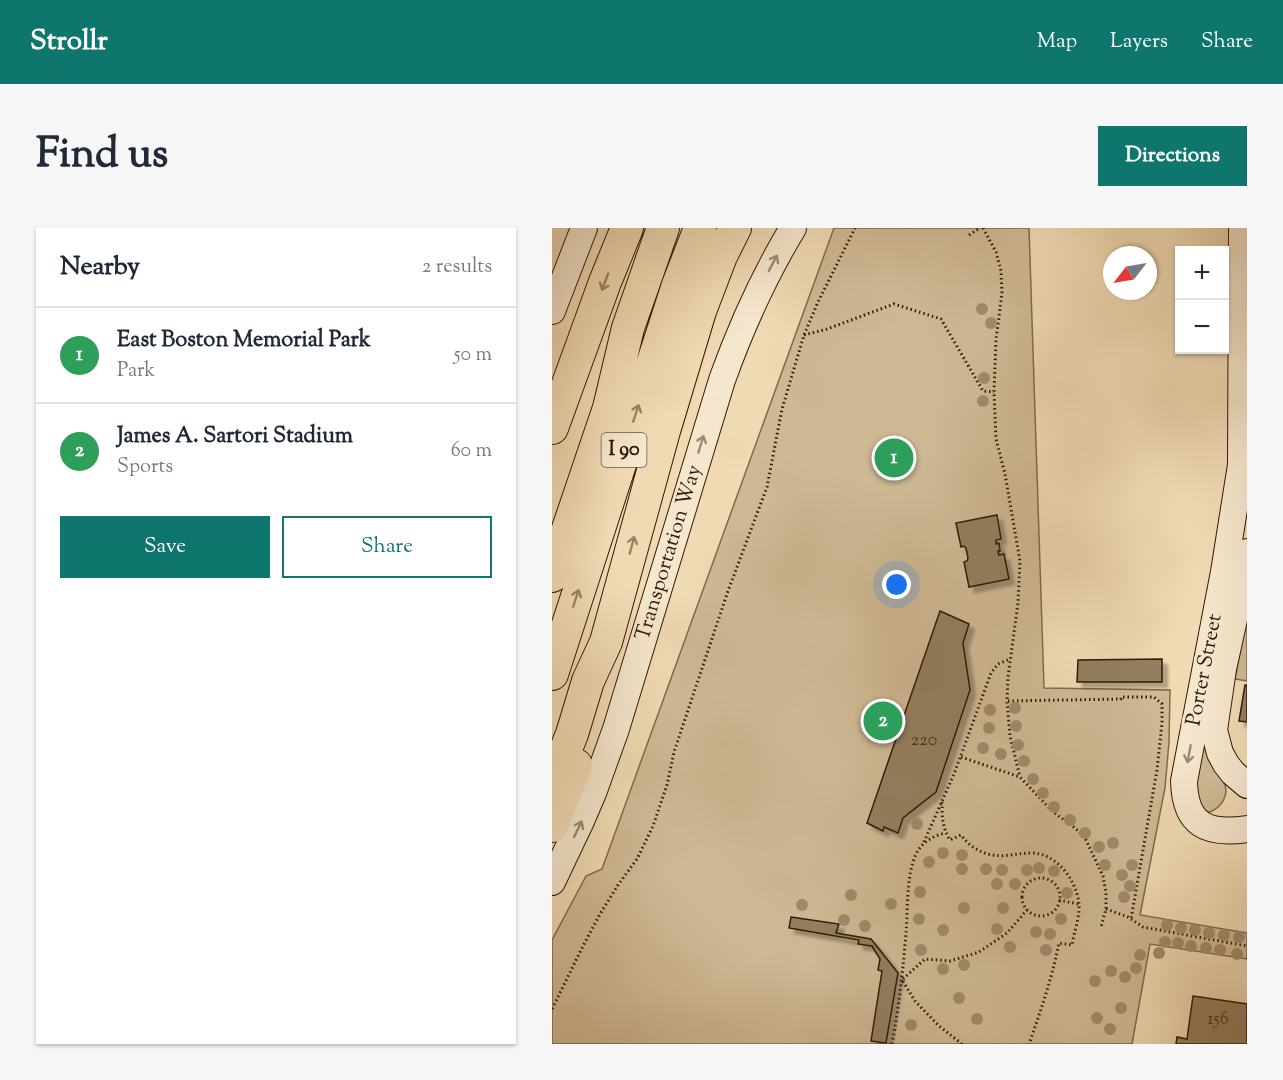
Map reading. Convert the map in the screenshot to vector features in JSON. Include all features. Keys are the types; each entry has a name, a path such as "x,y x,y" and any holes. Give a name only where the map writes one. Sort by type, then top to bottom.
{"highway":[{"path":"552,428 627,228"},
{"path":"552,576 609,408 628,328 663,228"},
{"name":"I 90","path":"552,674 678,285 700,228"},
{"path":"552,784 572,734 588,681 606,642 664,431 700,311 721,256 735,228"},
{"path":"664,431 697,364 709,325 724,289 759,228"},
{"path":"552,513 593,402 628,328"},
{"path":"552,826 597,704 602,685 606,642"}],"main road":[{"path":"552,311 584,228"},
{"name":"Transportation Way","path":"552,882 581,821 613,738 706,427 731,355 764,281 794,228"},
{"name":"Porter Street","path":"1242,228 1241,465 1247,520"},
{"name":"Porter Street","path":"1241,465 1224,572 1184,781 1185,797 1195,819 1206,827 1221,831 1241,826"},
{"name":"Porter Street","path":"1246,785 1226,764 1218,747 1214,730 1223,669 1247,552"}],"path":[{"path":"552,1009 596,922 637,859 653,826 688,709 728,591 767,487 782,409 804,335 855,228"},
{"path":"969,235 981,228 996,252 1000,271 1002,293 996,340 994,392 996,439 1005,474 1020,561 1018,603 1007,700 1010,736 1020,777"},
{"path":"804,335 827,329 894,304 941,319 983,392 994,392"},
{"path":"892,1044 902,980 911,874 916,854 961,757 991,673 998,664 1010,659"},
{"path":"1007,700 1154,697 1162,704 1157,770 1131,919"},
{"path":"961,757 1020,777 1053,812 1075,828 1084,838 1103,876 1106,909 1101,927"},
{"path":"942,802 942,821 950,840 961,835 976,850 991,855 1036,853 1059,864 1073,882 1079,904 1072,945 1059,943 1054,969 1029,1044"},
{"path":"923,843 945,832"},
{"path":"1038,878 1050,880 1058,889 1059,900 1054,911 1044,916 1027,910 1022,894 1024,888 1032,880 1038,878"},
{"path":"1059,900 1079,904"},
{"path":"1106,909 1128,916 1143,927 1150,929 1247,946"},
{"path":"902,980 925,959 950,961 979,952 1007,933 1027,910"},
{"path":"902,980 915,1001 939,1026 962,1044"}],"shaded area":[{"path":"834,228 1029,228 1044,688 1170,690 1165,788 1140,915 1247,933 1247,959 1150,944 1132,1044 552,1044 552,940 586,876 602,869"},
{"path":"1247,620 1247,681 1235,679"},
{"path":"1205,727 1205,742 1210,762 1226,787 1222,804 1210,812 1203,811 1194,798"}],"building":[{"path":"997,515 1001,539 996,540 996,544 999,543 999,555 1004,554 1009,579 969,587 964,562 968,558 966,548 961,547 956,523"},
{"path":"940,611 969,624 963,643 970,690 936,792 903,818 898,833 884,827 883,831 867,823"},
{"path":"1162,659 1162,682 1077,682 1078,660"},
{"path":"1245,685 1247,685 1247,722 1239,721"},
{"path":"791,917 839,924 836,933 871,939 898,973 886,1043 871,1041 882,971 878,970 880,959 872,946 858,944 859,940 789,928"},
{"path":"1193,996 1247,1004 1247,1044 1176,1044 1177,1037 1187,1039"}],"place":[{"name":"East Boston Memorial Park","path":"894,458"},
{"name":"James A. Sartori Stadium","path":"883,721"}]}
